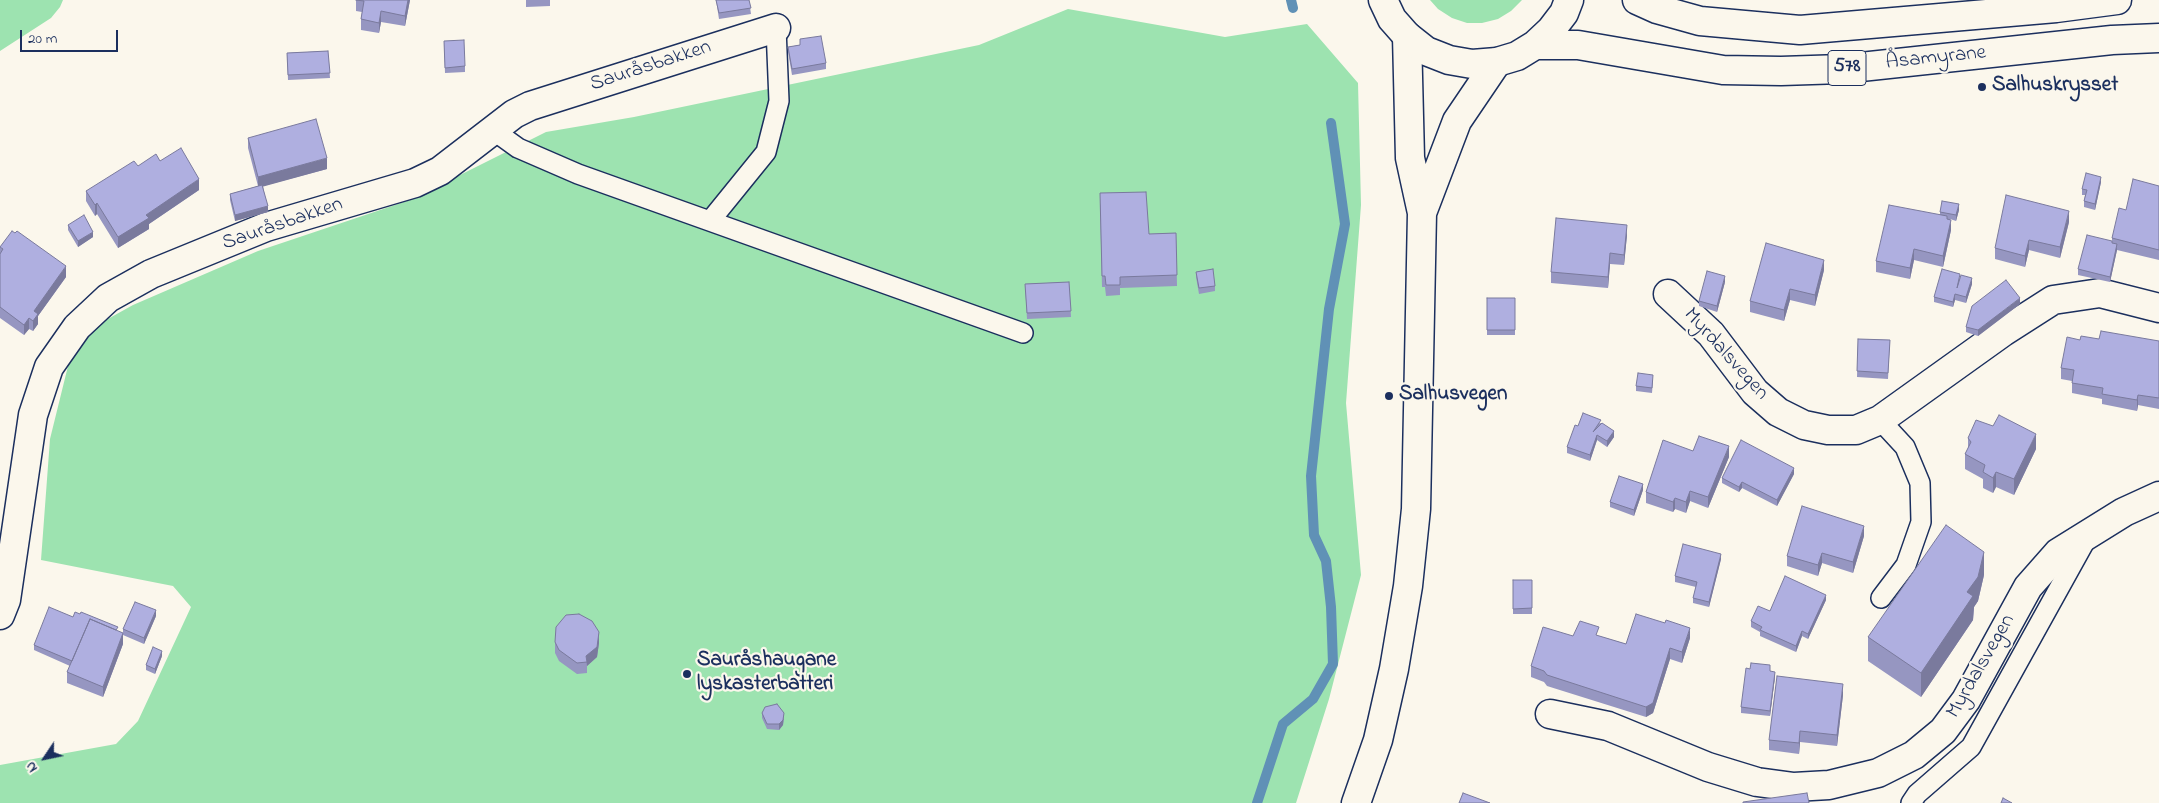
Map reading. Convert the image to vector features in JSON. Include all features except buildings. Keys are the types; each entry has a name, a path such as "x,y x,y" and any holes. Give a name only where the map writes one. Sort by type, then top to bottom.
{"street":[{"name":"578","path":"1383,0 1392,19 1407,36 1426,51 1449,60 1472,64 1497,62 1517,56 1536,45 1564,13 1569,0"},
{"name":"Åsamyrane","path":"1637,0 1657,10 1700,21 1800,30 2117,0"},
{"name":"Sauråsbakken","path":"0,616 6,600 33,415 49,367 77,327 108,298 151,274 266,227 414,184 440,171 514,114 530,106 776,28"},
{"path":"1356,803 1378,740 1394,669 1408,586 1416,500 1422,214 1410,158 1407,36"},
{"name":"Åsamyrane","path":"1536,45 1578,45 1723,70 1781,72 1842,68 2112,40 2159,38"},
{"path":"1422,214 1457,121 1497,62"},
{"name":"Myrdalsvegen","path":"1668,294 1711,334 1755,392 1778,412 1804,425 1828,430 1856,430 1880,420 2003,332 2053,300 2100,293 2159,308"},
{"name":"Myrdalsvegen","path":"1550,714 1608,726 1708,768 1757,782 1794,787 1830,785 1878,773 1914,755 1943,731 1966,700 2028,587 2058,553 2091,530 2159,496"}],"lane":[{"path":"710,221 766,152 779,101 776,28"},
{"path":"493,130 518,148 578,174 1023,333"},
{"path":"1880,420 1905,446 1920,483 1920,522 1906,565 1881,598"},
{"path":"1911,803 1917,794 1970,747 2091,530"}],"green space":[{"path":"0,0 63,0 51,18 0,51"},
{"path":"1430,0 1522,0 1511,11 1498,19 1482,23 1467,23 1452,18 1438,9"},
{"path":"1068,9 1225,37 1307,24 1358,83 1361,205 1346,403 1361,575 1329,699 1296,803 0,803 0,765 116,744 138,721 191,607 173,586 41,560 50,439 68,366 97,325 133,305 258,251 410,200 546,132 634,117 979,45"}],"waterway":[{"path":"1291,0 1293,8"},
{"path":"1257,803 1283,724 1313,699 1333,664 1331,607 1326,561 1314,535 1311,476 1329,309 1345,224 1331,123"}],"place":[{"name":"Salhuskrysset","path":"1982,87"},
{"name":"Salhusvegen","path":"1389,396"},
{"name":"Sauråshaugane lyskasterbatteri","path":"687,674"}]}
